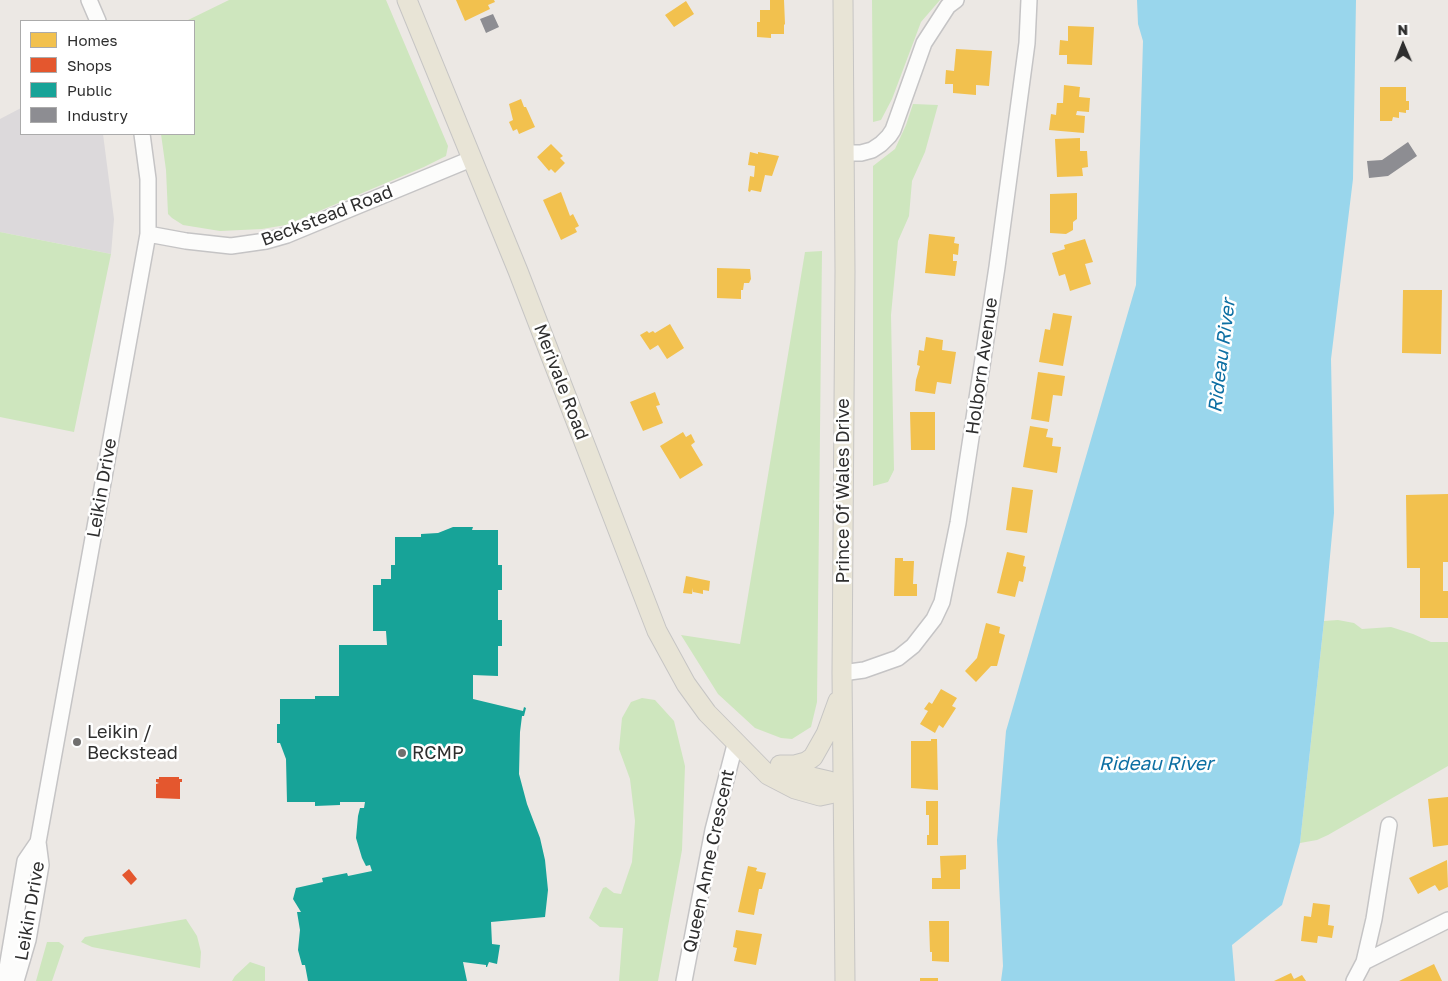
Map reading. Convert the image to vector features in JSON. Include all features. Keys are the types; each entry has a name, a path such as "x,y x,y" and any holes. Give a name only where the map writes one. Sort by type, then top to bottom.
{"main road":[{"name":"Merivale Road","path":"407,0 518,271 657,631 686,684 707,713 768,775 795,789 820,796 834,793 843,788"},
{"name":"Prince Of Wales Drive","path":"843,0 842,679 845,981"},
{"path":"780,765 795,765 806,762 813,757 826,734 835,712 842,679"},
{"name":"Merivale Road","path":"739,744 799,774 829,781 843,788"}],"street":[{"path":"89,0 98,20"},
{"path":"844,153 861,153 872,150 889,136 893,130 924,43 948,6 956,0"},
{"name":"Holborn Avenue","path":"842,679 898,658 913,646 934,619 942,602 958,524 995,277 1027,43 1029,0"},
{"name":"Leikin Drive","path":"16,981 28,940 41,866 38,842 148,234 148,179 142,135"},
{"name":"Beckstead Road","path":"148,234 231,246 266,241 288,235 471,159"},
{"name":"Queen Anne Crescent","path":"684,981 714,830 739,744"},
{"path":"1354,981 1364,962 1374,919 1389,824"},
{"name":"Leikin Drive","path":"2,981 7,968 25,861 38,842"},
{"path":"1364,962 1448,920"}],"shaded area":[{"path":"20,109 20,135 103,135 114,219 111,254 0,232 0,119"}],"green space":[{"path":"229,0 386,0 448,146 446,156 286,225 262,229 220,231 183,225 168,214 166,170 161,135 195,135 195,20 188,20"},
{"path":"872,0 940,0 921,22 892,99 881,120 873,122"},
{"path":"913,104 938,105 925,152 912,181 909,216 898,241 891,315 894,470 888,482 873,486 873,166 895,149"},
{"path":"0,232 111,254 74,432 0,417"},
{"path":"822,251 817,702 811,727 792,739 781,738 755,728 718,694 681,635 740,644 805,252"},
{"path":"1338,620 1354,623 1362,629 1391,627 1431,642 1448,642 1448,766 1328,835 1317,840 1300,843 1324,621"},
{"path":"642,698 655,700 674,721 685,766 682,850 658,981 619,981 623,928 600,927 589,918 603,888 606,887 614,893 621,894 632,862 635,821 630,779 619,749 622,718 631,702"},
{"path":"186,919 197,936 201,952 200,968 92,947 81,942 85,937"},
{"path":"47,942 59,942 64,946 52,981 36,981"},
{"path":"250,962 265,967 265,981 232,981 235,976"}],"water":[{"name":"Rideau River","path":"1137,0 1356,0 1353,179 1331,359 1334,513 1300,843 1282,905 1232,945 1235,981 1001,981 1003,966 997,840 1006,731 1136,285 1143,41 1138,24"}],"building: Homes":[{"path":"456,0 494,0 495,2 488,5 490,9 465,21"},
{"path":"770,0 784,0 784,34 771,34 771,38 757,37 757,22 760,22 760,10 770,10"},
{"path":"686,1 694,14 674,27 665,15"},
{"path":"1068,26 1094,27 1092,65 1067,64 1067,55 1059,55 1060,40 1068,41"},
{"path":"956,49 992,51 989,86 976,85 976,95 953,93 953,84 945,84 946,70 954,71"},
{"path":"1064,85 1080,87 1079,97 1090,98 1089,112 1077,111 1076,115 1085,116 1084,133 1049,130 1051,114 1056,115 1057,103 1063,103"},
{"path":"1380,87 1406,87 1406,101 1409,101 1409,110 1406,110 1406,113 1399,112 1399,118 1393,117 1392,121 1380,121"},
{"path":"521,99 535,127 519,134 517,129 513,131 509,122 513,120 509,104"},
{"path":"1080,138 1080,151 1087,151 1088,167 1082,168 1083,176 1057,177 1055,139"},
{"path":"551,144 563,156 560,158 565,163 555,173 551,169 549,171 537,157"},
{"path":"750,152 779,156 772,176 765,175 761,192 748,191 750,176 754,177 755,166 748,165"},
{"path":"561,192 570,216 573,214 579,226 575,228 577,232 561,240 543,200"},
{"path":"1077,193 1077,219 1073,222 1073,230 1066,234 1050,233 1050,194"},
{"path":"929,234 955,237 954,243 959,244 958,255 953,254 953,261 957,261 955,276 925,273"},
{"path":"1085,239 1093,262 1085,264 1091,284 1070,291 1065,274 1059,276 1052,253 1065,249 1064,245"},
{"path":"717,268 750,269 751,279 749,283 744,283 743,290 741,290 741,299 717,298"},
{"path":"1403,290 1442,290 1441,354 1402,353"},
{"path":"1053,313 1072,316 1063,366 1039,362 1045,329 1050,330"},
{"path":"670,324 684,348 667,359 658,345 650,350 640,335 647,331 655,333"},
{"path":"926,337 943,340 942,350 956,352 951,384 937,382 935,394 915,391 920,366 917,365 919,350 924,351"},
{"path":"1038,372 1065,376 1062,396 1053,395 1049,422 1031,419"},
{"path":"655,392 660,405 656,406 663,423 643,431 630,402"},
{"path":"910,412 935,412 935,450 911,450"},
{"path":"1030,426 1048,429 1046,437 1053,438 1052,446 1061,447 1057,473 1023,467"},
{"path":"683,432 686,437 691,434 695,442 691,445 703,465 680,479 660,446"},
{"path":"1012,487 1033,490 1027,533 1006,530"},
{"path":"1448,494 1448,562 1443,562 1443,591 1448,591 1448,618 1420,618 1420,568 1407,568 1406,495"},
{"path":"1007,552 1025,556 1023,566 1026,567 1023,582 1019,581 1015,597 997,593"},
{"path":"895,558 903,558 903,561 914,561 913,584 917,584 917,596 894,596"},
{"path":"686,576 710,581 709,591 703,590 703,594 693,592 693,588 692,594 683,593"},
{"path":"986,623 1000,627 999,633 1005,635 997,666 991,666 976,682 965,671 977,658"},
{"path":"941,689 957,698 952,706 956,708 943,728 939,725 935,733 920,724 928,711 924,709 929,702 932,704"},
{"path":"931,739 937,739 938,790 911,788 911,741 931,741"},
{"path":"1448,797 1448,845 1433,847 1428,799"},
{"path":"926,801 938,801 938,845 927,845 929,815 926,815"},
{"path":"966,855 966,869 960,870 960,889 932,889 932,878 941,878 940,856"},
{"path":"1447,860 1448,887 1439,891 1435,885 1418,894 1409,878"},
{"path":"748,866 757,868 756,871 766,873 762,889 759,889 754,915 738,912"},
{"path":"1313,903 1330,905 1328,925 1334,926 1332,938 1318,936 1317,943 1301,941 1304,916 1311,917"},
{"path":"929,921 949,921 949,962 932,961"},
{"path":"736,930 762,934 756,965 734,961 737,948 733,947"},
{"path":"1434,964 1442,981 1399,981"},
{"path":"1291,973 1294,979 1302,975 1306,981 1274,981"},
{"path":"920,978 938,978 938,981 920,981"}],"building: Shops":[{"path":"159,777 179,777 179,779 182,779 182,782 180,782 180,799 156,798 156,784 159,783 156,782 156,779 159,779"},
{"path":"129,869 137,879 131,885 122,875"}],"building: Public":[{"name":"RCMP","path":"453,527 473,527 472,530 498,530 498,565 502,565 502,590 498,590 498,620 502,620 502,646 498,646 498,676 473,675 473,699 523,711 524,707 526,708 524,716 522,716 520,732 519,774 527,804 540,838 545,860 548,890 545,917 491,922 492,944 500,945 497,964 489,962 486,967 486,965 463,962 467,981 308,981 305,965 302,965 298,950 300,930 297,912 301,912 293,899 296,888 323,882 322,878 347,873 348,876 372,871 370,865 366,866 362,858 356,838 360,808 364,808 365,802 340,802 340,805 315,806 315,802 287,802 286,759 280,743 277,743 277,724 280,724 280,699 315,699 315,696 339,696 339,645 387,645 386,631 373,631 373,585 381,585 381,579 391,579 391,565 395,565 395,537 421,537 421,534 438,533"}],"building: Industry":[{"path":"493,14 499,27 486,33 480,19"},
{"path":"1408,142 1417,156 1388,176 1369,178 1367,161 1382,160"}],"place":[{"name":"Leikin / Beckstead","path":"77,742"},
{"name":"RCMP","path":"402,753"}]}
